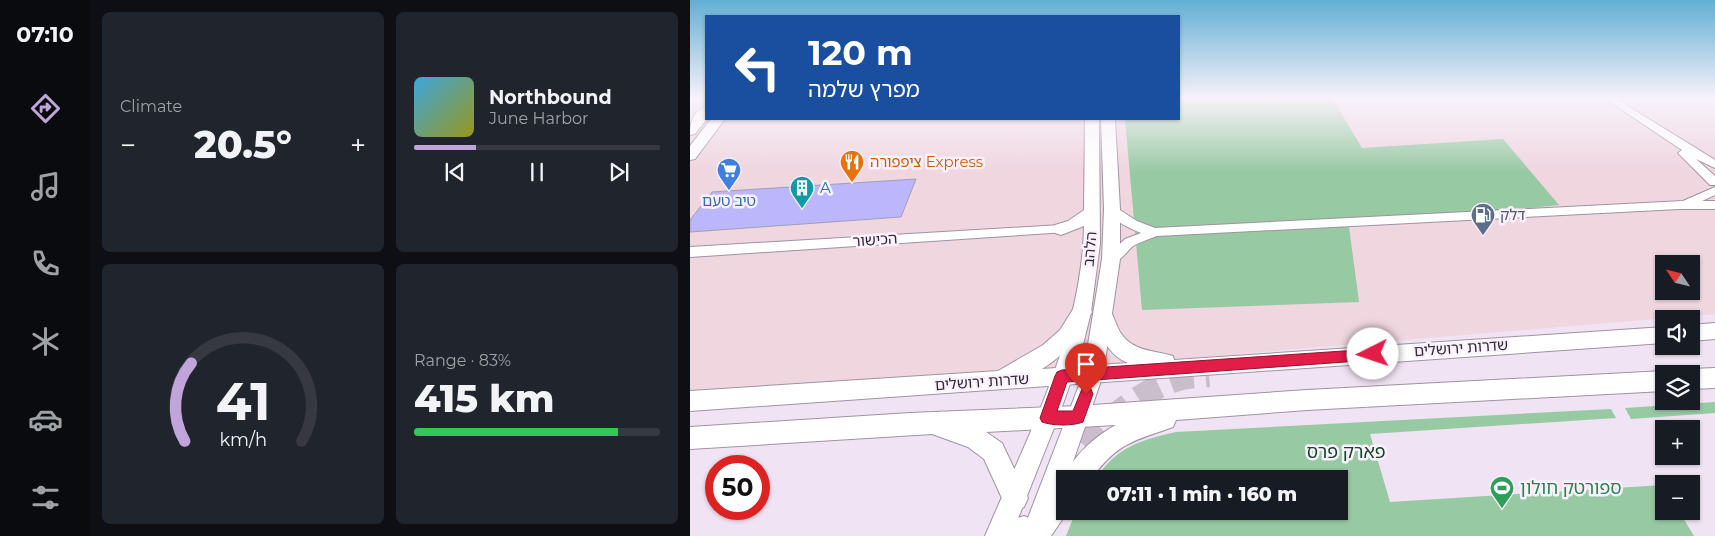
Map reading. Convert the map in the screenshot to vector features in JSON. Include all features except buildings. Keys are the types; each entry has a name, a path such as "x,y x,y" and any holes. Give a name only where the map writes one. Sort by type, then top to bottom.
{"main road":[{"path":"1001,381 1044,356 1062,343 1092,314 1122,351 1153,361 1178,364 1207,366 1231,364"},
{"path":"1700,332 1715,331"},
{"name":"שדרות ירושלים","path":"690,400 1093,375 1655,336"},
{"path":"1209,375 1402,363 1527,344"},
{"path":"1700,379 1715,378"},
{"path":"690,438 910,424 1078,417 1217,406 1655,382"},
{"path":"1083,470 1099,449 1120,434 1145,424 1217,406"},
{"path":"910,424 948,428 975,438 993,451 1015,498"},
{"path":"1028,534 1056,504"}],"street":[{"path":"690,156 715,123"},
{"name":"הלהב","path":"1028,534 1078,417 1093,375 1092,123"},
{"name":"הלהב","path":"998,536 1047,418 1062,376 1092,314 1111,259 1112,209 1108,123"},
{"path":"1647,123 1715,165"},
{"path":"1668,137 1715,186 1679,205"},
{"path":"1112,209 1131,224 1141,229 1155,232 1679,205 1715,205"},
{"path":"1061,229 1074,225 1092,212"},
{"path":"1061,229 1081,236 1092,244"},
{"name":"הכישור","path":"690,252 1061,229"},
{"path":"1111,259 1130,242 1155,232"}],"shaded area":[{"path":"690,123 1715,123 1715,314 1700,315 1700,310 1655,310 1655,319 1000,374 690,392"}],"green space":[{"path":"1125,123 1347,123 1362,148 1503,139 1559,205 1349,227 1359,302 1142,310"},
{"path":"1715,402 1715,413 1631,419 1625,408 1655,406 1655,410 1700,410 1700,403"},
{"name":"פארק פרס","path":"1611,409 1616,418 1370,434 1390,502 1655,485 1655,520 1684,520 1694,536 1066,536 1072,520 1348,520 1348,470 1103,470 1112,459 1130,446 1176,432"}],"tunnel":[{"path":"1063,470 1099,430 1128,405 1143,395 1178,379 1209,375"}],"place":[{"name":"ציפפורה Express","path":"852,183"},
{"name":"טיב טעם","path":"729,191"},
{"name":"A","path":"802,209"},
{"name":"דלק","path":"1483,236"},
{"name":"ספורטק חולון","path":"1502,509"}],"route":[{"path":"1086,394 1078,417 1047,418 1062,376 1373,354"}]}
